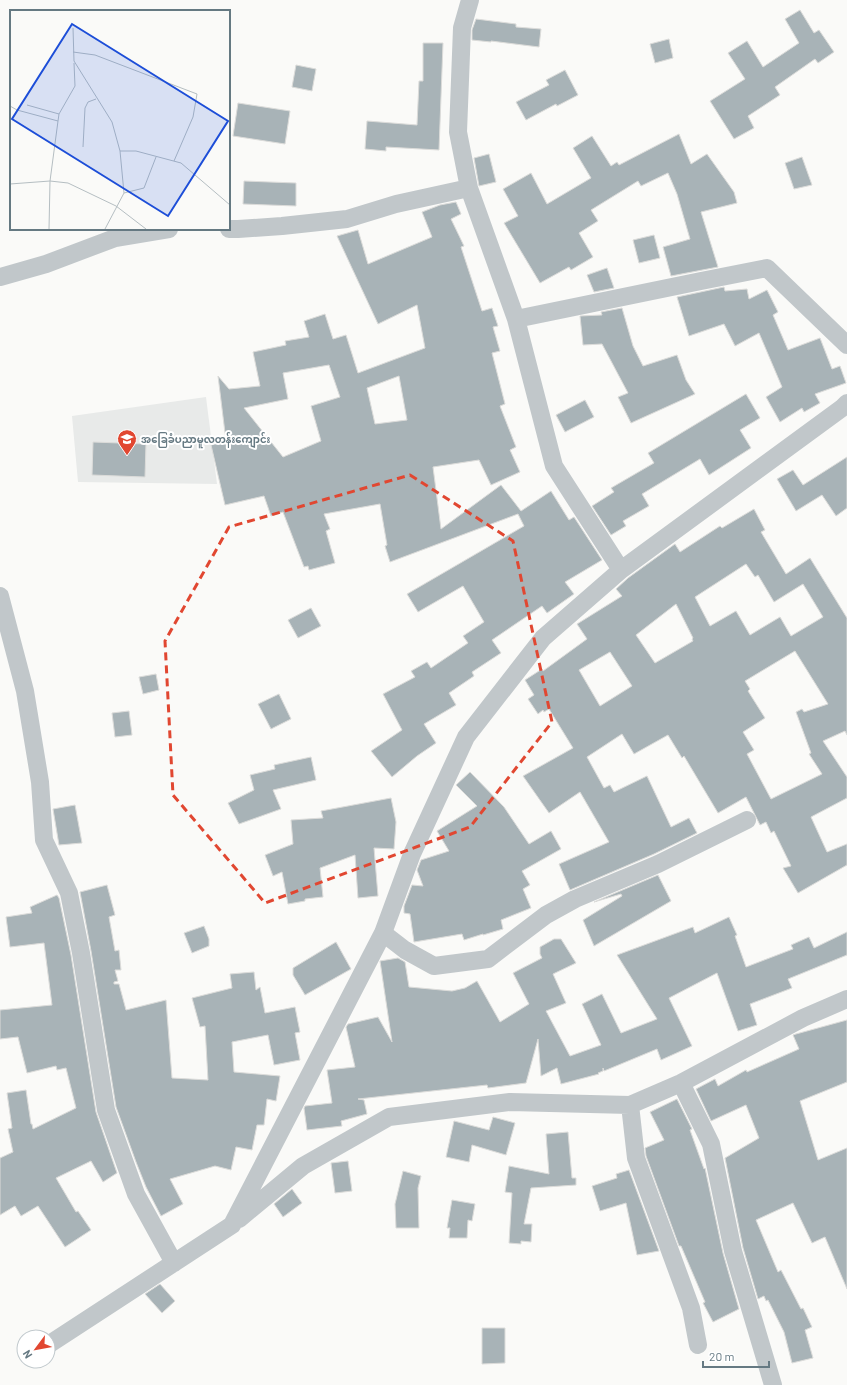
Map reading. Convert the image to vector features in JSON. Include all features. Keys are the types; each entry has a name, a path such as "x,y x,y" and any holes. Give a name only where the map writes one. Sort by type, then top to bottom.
{"street":[{"path":"470,0 462,28 458,132 469,188 516,319 554,466 621,570"},
{"path":"230,228 238,229 282,226 346,219 396,204 469,188"},
{"path":"0,277 46,264 115,238 163,230"},
{"path":"516,319 767,268 847,345"},
{"path":"232,1225 384,932 412,854 466,737 543,638 621,570 842,408 847,402"},
{"path":"0,596 25,691 40,782 44,840 69,893 81,953 106,1110 136,1194 174,1263"},
{"path":"384,932 405,950 434,966 488,959 546,915 575,899 658,864 747,820"},
{"path":"56,1341 232,1225 302,1166 389,1117 510,1102 630,1105 681,1083 803,1018 847,999"},
{"path":"681,1083 711,1144 733,1251 773,1385"},
{"path":"630,1105 636,1158 691,1308 698,1345"}],"highlighted area":[{"path":"410,475 513,541 552,722 470,827 265,903 173,795 165,641 229,527"}],"shaded area":[{"path":"206,397 217,484 78,482 72,416"}],"building":[{"path":"800,10 814,33 819,30 834,52 818,63 815,59 775,87 780,95 748,116 754,128 734,139 710,101 745,79 728,53 747,41 763,67 799,43 785,19"},
{"path":"476,19 516,24 516,27 541,29 539,47 472,40 472,30"},
{"path":"669,39 673,58 655,63 650,44"},
{"path":"423,43 443,43 439,150 386,147 386,151 365,149 367,121 417,125 419,81 423,81"},
{"path":"296,65 316,69 312,91 292,87"},
{"path":"565,70 578,95 557,106 556,104 526,120 516,102 549,85 546,80"},
{"path":"238,103 290,111 285,144 233,136"},
{"path":"679,134 691,164 707,154 734,192 737,203 701,212 718,267 671,276 663,247 690,239 677,194 668,173 641,186 638,181 591,210 598,221 579,233 593,257 571,270 569,267 540,283 504,223 518,216 503,189 531,173 547,204 591,178 573,148 592,136 611,166 617,162 619,165"},
{"path":"489,154 496,182 479,186 474,158"},
{"path":"802,157 812,185 794,189 785,163"},
{"path":"244,181 296,183 296,206 243,204"},
{"path":"456,202 461,214 451,219 464,246 461,247 482,311 492,308 498,326 493,327 500,351 492,353 505,404 500,406 516,447 510,450 520,472 491,485 479,460 433,467 441,529 501,485 521,511 551,491 569,520 574,517 602,560 565,582 574,594 547,613 542,606 492,640 501,653 472,672 474,676 449,693 456,705 424,724 436,743 417,756 392,777 371,751 402,730 383,694 415,677 411,671 427,662 431,668 468,643 463,636 484,622 463,586 418,612 407,594 524,526 518,514 390,562 385,546 387,545 380,504 324,514 330,529 326,531 335,563 309,570 308,566 304,567 283,512 271,516 264,496 225,505 211,445 226,441 218,376 229,389 260,386 253,352 286,345 285,341 309,337 304,321 325,314 333,339 346,335 358,373 425,348 417,305 378,324 337,236 358,230 368,264 432,237 422,212 440,205","holes":["329,365 340,397 311,406 321,441 283,457 244,408 288,399 283,373","399,376 407,420 375,424 367,388"]},
{"path":"654,235 660,258 639,263 633,240"},
{"path":"607,268 614,288 594,292 587,275"},
{"path":"724,287 725,291 747,289 749,299 767,290 778,312 773,315 788,350 820,338 832,369 840,366 846,383 815,394 820,403 804,412 802,408 780,422 766,397 782,387 759,333 735,346 724,324 689,336 677,297"},
{"path":"622,308 633,346 643,366 677,355 686,380 695,394 631,423 618,397 628,393 602,344 583,345 580,316 602,315 601,312"},
{"path":"746,394 760,418 740,430 751,448 709,475 700,459 642,494 649,506 623,521 626,526 611,535 592,506 614,492 611,488 654,463 648,453"},
{"path":"585,400 594,417 565,432 556,415"},
{"path":"93,442 146,444 145,477 92,475"},
{"path":"847,457 847,508 836,516 822,495 796,511 777,479 793,470 803,485"},
{"path":"754,509 765,530 761,532 786,574 810,558 847,618 847,735 845,731 823,741 847,777 847,798 811,817 827,852 847,844 847,865 798,893 783,868 791,866 774,831 771,833 766,822 760,825 746,797 718,813 684,756 682,758 668,735 634,754 622,734 587,757 604,788 610,785 614,792 647,776 671,827 689,818 697,833 654,854 570,890 559,864 609,842 580,792 549,813 523,776 573,748 549,709 544,712 543,710 538,714 528,699 534,695 525,680 542,669 543,671 587,639 577,624 622,596 616,589 628,578 675,544 680,552 720,526 722,528","holes":["746,564 755,577 758,575 774,602 803,584 823,617 791,636 780,617 750,635 736,611 710,626 695,597","676,604 693,638 693,641 655,663 636,635","795,651 828,704 804,712 802,709 796,712 811,753 809,754 822,774 771,799 747,754 754,750 743,732 765,718 748,691 750,689 745,681","610,652 632,686 600,706 579,670"]},
{"path":"311,608 321,626 298,638 288,620"},
{"path":"156,674 159,690 143,694 139,677"},
{"path":"279,694 291,719 271,729 258,704"},
{"path":"129,711 132,735 115,737 112,713"},
{"path":"311,757 316,780 273,790 281,809 239,824 228,803 254,790 250,775 275,769 274,765"},
{"path":"470,772 504,807 529,844 551,831 561,849 522,871 530,885 523,889 531,908 501,920 503,929 464,940 462,934 414,942 410,914 404,913 404,906 412,885 423,886 417,870 421,860 449,851 437,831 477,806 456,785"},
{"path":"391,798 396,822 394,849 374,848 378,896 358,898 355,855 320,868 323,897 305,899 305,901 288,904 282,872 273,876 265,855 293,844 291,820 323,818 321,811"},
{"path":"75,805 82,843 59,845 53,809"},
{"path":"658,875 671,901 594,946 583,920 622,896 621,894 594,902"},
{"path":"107,885 115,915 109,917 115,951 119,950 121,970 115,970 118,981 114,982 114,984 119,984 126,1010 166,1000 172,1078 208,1080 205,1026 200,1027 192,998 232,988 230,974 254,972 256,990 260,987 265,1013 295,1007 300,1032 295,1033 300,1060 274,1065 268,1035 232,1042 234,1072 280,1076 276,1101 267,1099 264,1125 257,1125 252,1150 236,1147 231,1170 215,1166 170,1179 183,1204 161,1216 146,1187 116,1107 80,892"},
{"path":"57,895 59,898 71,955 96,1112 117,1173 103,1182 91,1161 56,1178 76,1212 78,1211 91,1230 65,1247 38,1206 21,1216 15,1206 0,1215 0,1158 13,1152 8,1129 12,1128 7,1093 26,1090 33,1129 76,1108 66,1068 57,1070 56,1066 27,1073 18,1037 0,1039 0,1010 52,1005 44,943 10,947 6,917 32,913 30,907"},
{"path":"729,917 737,935 735,936 746,967 793,949 791,945 809,937 814,948 847,932 847,955 788,979 792,988 750,1004 757,1025 738,1031 717,973 669,998 692,1046 661,1060 657,1049 604,1071 603,1068 603,1071 598,1073 599,1074 561,1084 557,1068 541,1076 538,1039 526,1083 488,1088 487,1085 358,1099 364,1100 367,1114 341,1121 342,1126 307,1130 305,1106 332,1103 327,1070 355,1067 346,1027 348,1024 378,1017 392,1042 380,961 398,958 405,962 409,987 452,991 465,988 477,981 500,1022 529,1004 513,973 542,958 540,954 540,947 554,939 561,939 576,963 553,974 566,1003 546,1011 570,1056 601,1045 582,1004 602,994 621,1033 657,1019 617,955 693,927 695,933"},
{"path":"204,926 209,939 209,946 192,953 184,933"},
{"path":"336,942 351,969 305,995 293,975 293,968"},
{"path":"847,1020 847,1082 800,1101 818,1160 847,1148 847,1289 825,1237 812,1243 793,1203 756,1220 778,1272 781,1270 812,1327 805,1330 813,1358 792,1363 784,1332 768,1300 766,1301 764,1296 758,1299 743,1248 725,1158 759,1138 746,1105 711,1121 696,1089 715,1079 718,1086 746,1070 747,1072 799,1049 793,1035"},
{"path":"677,1099 692,1129 690,1130 704,1169 705,1168 723,1253 739,1309 713,1322 703,1303 705,1302 681,1246 679,1246 646,1156 645,1148 664,1140 650,1112"},
{"path":"493,1117 515,1123 506,1155 472,1145 469,1162 446,1157 454,1121 489,1130"},
{"path":"568,1132 572,1178 576,1178 576,1185 531,1188 524,1224 532,1224 531,1242 521,1241 521,1244 509,1243 512,1193 505,1192 509,1166 549,1174 546,1134"},
{"path":"348,1161 352,1191 335,1193 331,1163"},
{"path":"629,1170 659,1251 637,1255 626,1203 600,1211 592,1186 617,1178 616,1174"},
{"path":"403,1171 421,1176 418,1188 419,1228 396,1228 395,1204"},
{"path":"292,1189 302,1203 283,1217 274,1204"},
{"path":"452,1200 475,1204 472,1221 468,1220 467,1238 449,1238 450,1228 447,1228"},
{"path":"160,1284 175,1301 162,1313 145,1294"},
{"path":"482,1328 505,1328 505,1363 482,1364"}],"place":[{"name":"အခြေခံပညာမူလတန်းကျောင်း","path":"127,456"}]}
